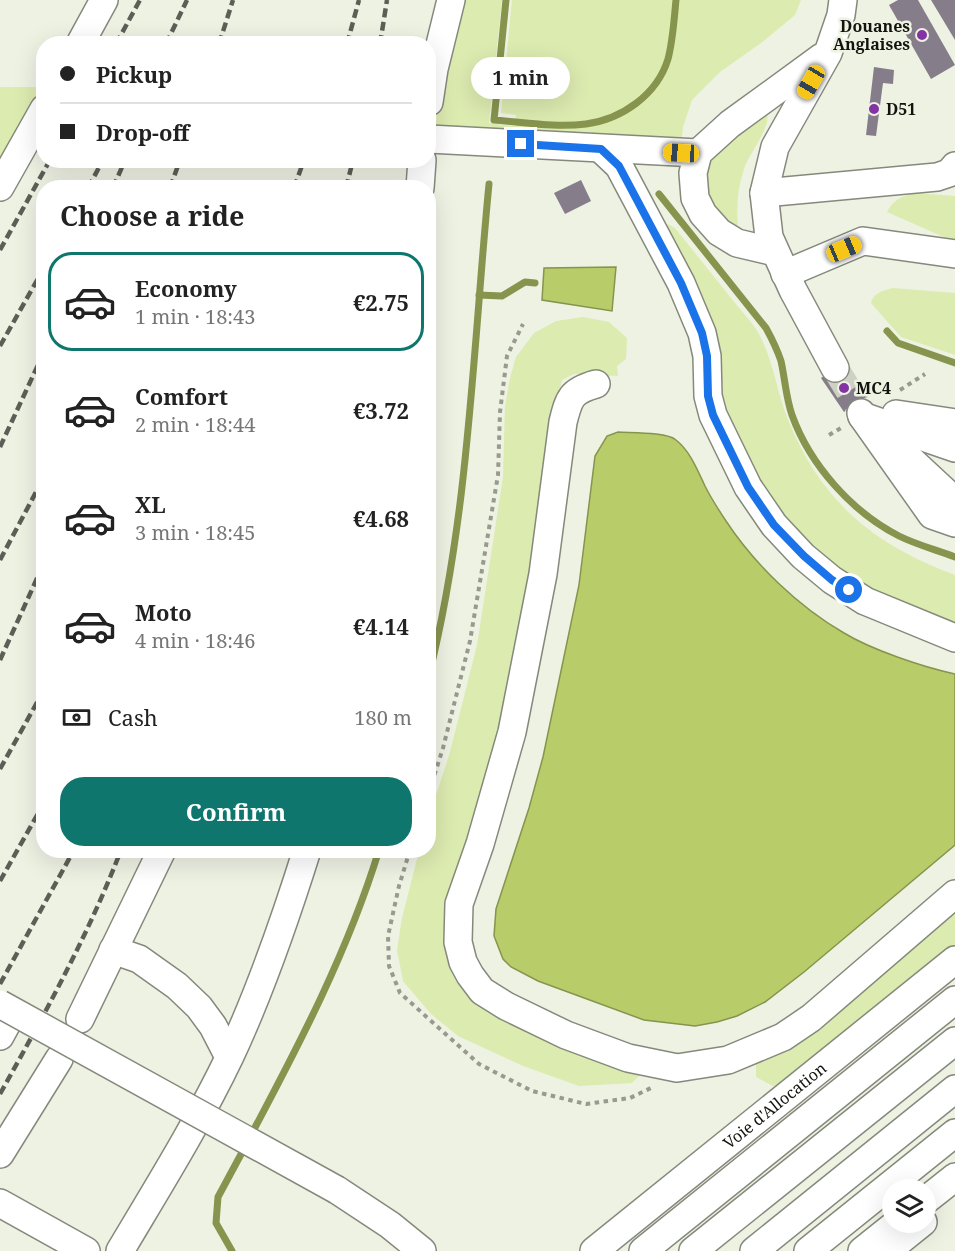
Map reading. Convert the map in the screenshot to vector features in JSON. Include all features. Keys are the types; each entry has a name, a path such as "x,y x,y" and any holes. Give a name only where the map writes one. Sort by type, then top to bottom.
{"lane":[{"path":"84,36 104,0"},
{"path":"436,61 451,0"},
{"path":"835,368 768,237 764,192 775,147 828,53 841,15 843,0"},
{"path":"828,53 730,124 698,153 693,173 695,198 703,214 719,232 780,263 863,241 955,254"},
{"path":"0,187 36,124"},
{"path":"436,139 698,153"},
{"path":"601,149 619,166 681,283 702,333 707,356 708,396 713,415 748,487 774,525 804,556 832,580 865,601 955,638"},
{"path":"764,192 946,172"},
{"path":"596,384 579,389 569,399 562,422 543,574 512,732 480,844 459,904 458,942 470,975 482,991 506,1006 566,1035 628,1058 677,1068 728,1060 783,1037 811,1018 955,894"},
{"path":"863,410 955,425"},
{"path":"863,410 955,434"},
{"path":"863,410 955,448"},
{"path":"863,410 955,460"},
{"path":"863,410 955,478"},
{"path":"863,410 955,501"},
{"path":"863,410 932,515 955,523"},
{"path":"80,1019 158,858"},
{"path":"120,1251 186,1140 229,1057 251,1008 305,858"},
{"path":"113,950 139,959 177,986 199,1007 213,1026 229,1057"},
{"name":"Voie d'Allocation","path":"594,1251 955,960"},
{"name":"Voie d'Allocation","path":"618,1251 955,982"},
{"name":"Voie d'Allocation","path":"643,1251 955,1000"},
{"path":"0,1036 7,1008 337,1190 422,1251"},
{"path":"668,1251 955,1023"},
{"path":"693,1251 955,1041"},
{"path":"716,1251 955,1057"},
{"path":"0,1154 59,1059"},
{"path":"754,1251 955,1089"},
{"path":"781,1251 955,1111"},
{"path":"808,1251 955,1133"},
{"path":"924,1179 955,1154"},
{"path":"936,1192 955,1177"},
{"path":"936,1212 955,1197"},
{"path":"0,1203 86,1251"},
{"path":"835,1251 882,1212"},
{"path":"862,1251 884,1233"},
{"path":"887,1251 910,1233"}],"path":[{"path":"436,770 470,641 498,475 500,412 507,356 523,324"}],"shaded area":[{"path":"459,0 502,0 489,123 515,126 516,115 501,113 512,0 801,0 795,15 720,72 692,100 683,127 681,145 436,133 441,73"},
{"path":"0,87 36,87 36,111 0,175"},
{"path":"767,114 766,126 742,176 737,203 738,225 734,229 727,224 713,205 706,190 705,176 710,163 729,141"},
{"path":"914,193 955,196 955,242 887,212 898,200"},
{"path":"668,224 675,228 758,332 769,357 781,401 802,451 835,498 854,518 876,535 900,550 955,575 955,630 927,620 814,560 735,446 719,378 664,228"},
{"path":"616,267 612,311 542,300 544,268"},
{"path":"893,288 955,293 955,355 901,337 871,303 876,294"},
{"path":"583,317 609,322 627,338 626,359 617,366 618,376 574,374 562,380 532,611 452,903 464,978 634,1067 640,1075 632,1083 579,1086 523,1066 458,1036 431,1014 403,981 397,950 402,918 417,858 436,858 436,795 450,752 477,645 503,477 505,406 510,378 516,357 534,333 556,321"},
{"path":"618,432 648,433 671,437 681,444 693,461 715,504 750,553 779,584 827,623 883,652 955,674 955,845 765,1002 737,1016 695,1026 644,1020 538,981 511,967 503,959 494,936 496,909 543,757 579,585 595,456 607,436"},
{"path":"955,904 955,948 785,1084 773,1086 756,1077 756,1063"}],"building":[{"name":"Douanes Anglaises","path":"898,0 918,0 955,65 931,79 889,5"},
{"name":"Douanes Anglaises","path":"931,0 955,0 955,40"},
{"name":"D51","path":"874,67 894,70 893,84 883,83 876,136 866,135"},
{"path":"581,180 591,201 565,214 554,193"},
{"name":"MC4","path":"844,362 867,397 844,412 821,378"}],"waterway":[{"path":"506,0 494,120 563,125 586,124 612,117 625,111 647,94 656,84 668,59 676,0"},
{"path":"436,643 453,554 461,493 489,184"},
{"path":"659,194 766,328 781,361 792,415 800,434 821,469 849,500 882,526 906,539 955,557"},
{"path":"479,295 502,296 525,282 535,283"},
{"path":"887,331 898,343 955,363"},
{"path":"251,1135 322,996 353,924 376,858"},
{"path":"232,1251 216,1223 218,1197 246,1145"}],"tunnel":[{"path":"835,368 857,404"}],"railway":[{"path":"120,36 140,0"},
{"path":"170,36 187,0"},
{"path":"222,36 233,0"},
{"path":"349,36 359,0"},
{"path":"381,36 387,0"},
{"path":"39,180 46,168"},
{"path":"92,180 99,168"},
{"path":"116,180 122,168"},
{"path":"173,180 177,168"},
{"path":"297,180 301,168"},
{"path":"348,180 351,168"},
{"path":"0,250 36,185"},
{"path":"0,346 36,282"},
{"path":"0,447 36,369"},
{"path":"0,560 36,492"},
{"path":"0,660 36,581"},
{"path":"0,769 36,704"},
{"path":"0,881 36,817"},
{"path":"0,984 70,858"},
{"path":"0,1094 80,944 118,858"}],"place":[{"name":"Douanes Anglaises","path":"922,35"},
{"name":"D51","path":"874,109"},
{"name":"MC4","path":"844,388"}],"route":[{"path":"521,144 601,149 619,166 681,283 702,333 707,356 708,396 713,415 748,487 774,525 804,556 832,580 849,590"}]}
